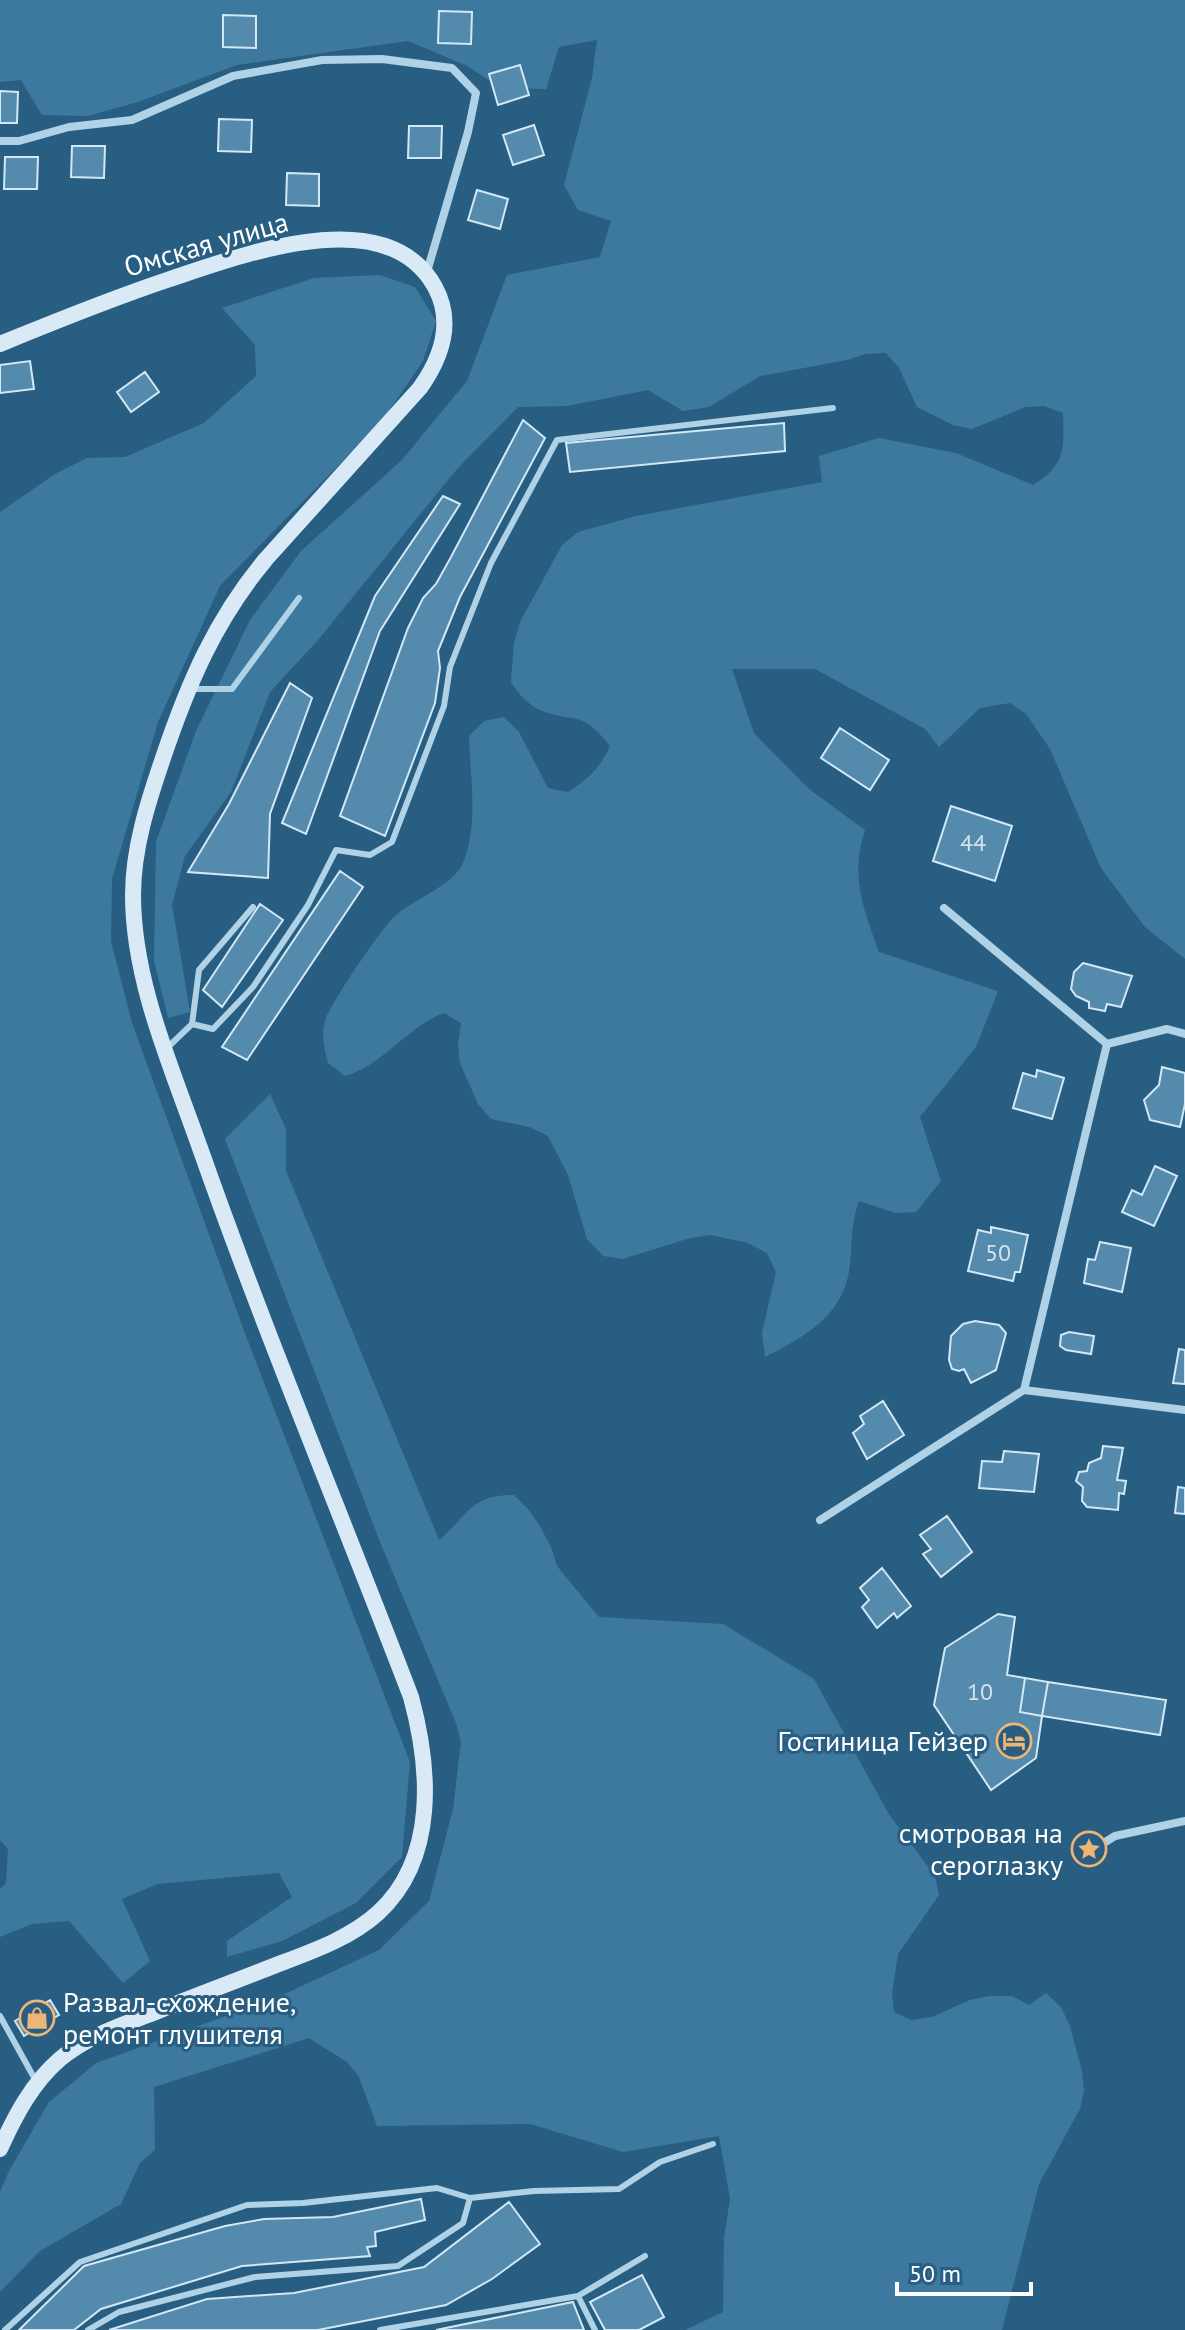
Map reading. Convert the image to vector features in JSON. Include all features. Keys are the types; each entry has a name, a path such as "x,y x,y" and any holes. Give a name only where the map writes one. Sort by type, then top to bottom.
{"main road":[{"name":"Омская улица","path":"0,344 120,296 213,265 298,243 338,240 376,244 397,251 428,277"},
{"path":"0,2149 16,2114 37,2084 53,2065 71,2051 119,2026 340,1938 367,1921 383,1908 402,1883 414,1857 424,1814 424,1752 411,1697 243,1270 166,1049 142,969 133,893 135,860 158,772 188,689 213,634 247,582 398,415 430,373 442,345 445,323 441,300 428,277"}],"street":[{"path":"0,141 19,141 69,127 132,120 233,76 322,60 382,59 452,68 476,93 428,277"},
{"path":"944,908 1107,1044"},
{"path":"1107,1044 1167,1029 1185,1034"},
{"path":"1024,1390 1107,1044"},
{"path":"820,1520 1024,1390 1185,1410"},
{"path":"1094,1849 1115,1836 1185,1821"}],"lane":[{"path":"192,1024 213,1029 253,987 308,905 336,850 370,855 392,842 444,706 450,667 491,563 557,440 833,408"},
{"path":"188,689 232,689 299,598"},
{"path":"166,1049 192,1024 199,970 253,907"},
{"path":"0,2016 37,2084"},
{"path":"5,2330 80,2262 247,2205 303,2203 437,2188 470,2198 534,2191 619,2189 660,2162 713,2144"},
{"path":"88,2330 119,2312 255,2277 398,2266 463,2223 470,2198"},
{"path":"380,2330 578,2296 645,2256"},
{"path":"578,2296 595,2330"}],"shaded area":[{"path":"0,0 1185,0 1185,959 1145,927 1101,868 1050,749 1026,714 1010,703 980,708 939,747 925,729 815,669 732,669 754,733 809,789 865,830 859,862 860,892 879,952 998,991 976,1047 920,1117 941,1181 916,1212 896,1213 859,1201 847,1282 832,1310 795,1341 765,1357 762,1333 776,1272 767,1253 748,1243 710,1235 690,1238 623,1259 603,1256 587,1239 568,1175 548,1136 529,1127 491,1119 478,1104 460,1063 458,1044 461,1023 444,1013 418,1027 372,1063 345,1076 328,1063 323,1032 325,1021 346,983 389,922 459,871 471,832 469,736 484,721 504,717 519,732 548,788 568,792 593,772 610,746 583,721 550,714 530,704 511,682 514,643 520,622 562,545 578,532 636,516 822,482 819,456 879,438 956,453 1033,485 1052,470 1061,455 1063,413 1044,406 1025,407 972,429 953,425 917,407 899,368 886,353 865,354 760,376 709,407 683,411 648,390 567,406 518,407 457,469 318,640 270,692 231,792 185,856 172,905 190,1012 168,1018 154,960 156,842 196,731 250,620 301,551 402,460 467,381 507,275 600,257 611,221 578,210 564,185 592,78 597,40 559,47 546,89 501,88 467,66 408,41 237,65 138,102 88,116 42,115 21,80 0,82"},
{"path":"380,275 415,287 436,321 423,361 382,421 220,586 158,722 112,879 111,941 132,1023 246,1336 410,1762 402,1857 356,1903 282,1941 227,1957 227,1941 292,1897 279,1873 157,1884 122,1899 150,1961 123,1983 69,1921 32,1924 0,1937 0,1889 6,1883 8,1849 0,1840 0,512 55,474 87,458 125,457 204,423 256,376 255,345 222,308 314,278"},
{"path":"270,1094 286,1129 286,1171 439,1540 479,1503 514,1495 541,1528 557,1566 599,1617 723,1624 814,1679 890,1816 935,1876 939,1895 898,1954 892,1994 894,2012 911,2020 932,2017 970,2000 990,1996 1012,1996 1029,2005 1046,1993 1061,2007 1070,2026 1084,2091 1080,2109 1039,2184 1002,2330 685,2330 723,2312 724,2238 730,2199 719,2136 623,2152 530,2124 377,2126 359,2077 347,2062 309,2038 154,2087 155,2150 140,2163 121,2204 40,2251 0,2292 0,2192 49,2102 96,2063 276,1998 379,1950 429,1901 453,1809 461,1742 456,1723 382,1547 225,1139"}],"building":[{"path":"439,11 472,12 471,44 438,43"},
{"path":"223,15 256,16 256,48 223,47"},
{"path":"520,65 529,95 498,105 489,74"},
{"path":"0,91 18,92 17,123 0,123"},
{"path":"219,119 252,120 251,152 218,151"},
{"path":"534,125 544,155 513,165 503,135"},
{"path":"409,126 442,126 441,158 408,158"},
{"path":"72,146 105,146 104,178 71,177"},
{"path":"5,157 38,157 37,189 4,189"},
{"path":"287,173 319,174 319,206 286,205"},
{"path":"477,190 508,199 500,229 468,220"},
{"path":"30,361 34,389 0,393 0,365"},
{"path":"145,372 159,392 131,412 117,392"},
{"path":"523,420 545,438 460,597 438,651 440,668 435,703 385,836 340,816 408,628 423,598 436,584 451,557"},
{"path":"784,423 785,451 570,472 566,443"},
{"path":"443,496 460,504 380,631 306,834 282,823 375,596"},
{"path":"290,683 312,698 270,814 268,878 188,872 229,804"},
{"path":"840,728 889,760 870,790 821,758"},
{"path":"951,806 1012,826 995,881 933,861"},
{"path":"340,871 363,887 247,1060 222,1047"},
{"path":"260,904 283,920 222,1007 203,990"},
{"path":"1083,963 1132,976 1121,1007 1107,1004 1105,1011 1089,1008 1089,1002 1076,996 1071,989 1074,972"},
{"path":"1162,1067 1185,1073 1185,1104 1180,1127 1150,1120 1144,1100 1159,1085"},
{"path":"1037,1070 1064,1078 1052,1119 1013,1108 1023,1073 1036,1077"},
{"path":"1155,1166 1177,1176 1154,1226 1122,1212 1132,1190 1142,1195"},
{"path":"991,1227 1028,1235 1020,1272 1015,1272 1013,1281 968,1271 978,1230 991,1233"},
{"path":"1100,1242 1131,1248 1122,1292 1084,1283 1088,1259 1095,1260"},
{"path":"975,1321 999,1325 1006,1333 996,1370 971,1383 964,1369 952,1369 949,1360 951,1336 963,1324"},
{"path":"1069,1332 1094,1336 1091,1354 1060,1346 1061,1335"},
{"path":"1179,1349 1185,1350 1185,1384 1173,1383"},
{"path":"883,1401 904,1435 867,1459 853,1433 864,1424 860,1416"},
{"path":"1103,1446 1123,1448 1117,1480 1126,1481 1124,1494 1119,1493 1118,1510 1087,1507 1082,1501 1083,1487 1076,1481 1079,1472 1087,1471 1089,1463 1101,1458"},
{"path":"1004,1451 1039,1454 1034,1492 979,1488 982,1461 1002,1462"},
{"path":"1178,1487 1185,1488 1185,1514 1175,1513"},
{"path":"947,1516 972,1552 941,1577 923,1554 931,1549 920,1535"},
{"path":"882,1568 911,1606 897,1618 894,1613 877,1628 862,1607 869,1600 860,1588"},
{"path":"998,1614 1015,1617 1007,1675 1025,1678 1020,1712 1042,1716 1036,1758 991,1790 934,1705 945,1648"},
{"path":"1025,1678 1048,1682 1042,1716 1020,1712"},
{"path":"1048,1682 1166,1700 1160,1735 1042,1716"},
{"name":"Развал-схождение, ремонт глушителя","path":"50,2000 59,2015 24,2036 15,2021"},
{"path":"421,2199 425,2220 375,2232 376,2246 367,2247 370,2256 242,2266 101,2309 74,2330 19,2330 84,2266 225,2226 264,2219 333,2217"},
{"path":"509,2202 540,2244 492,2279 446,2305 318,2330 109,2330 207,2299 294,2293 424,2267"},
{"path":"642,2275 664,2317 639,2330 605,2330 590,2302"},
{"path":"573,2302 584,2330 436,2330"}],"place":[{"name":"Гостиница Гейзер","path":"1014,1741"},
{"name":"смотровая на сероглазку","path":"1089,1849"},
{"name":"Развал-схождение, ремонт глушителя","path":"37,2018"}]}
